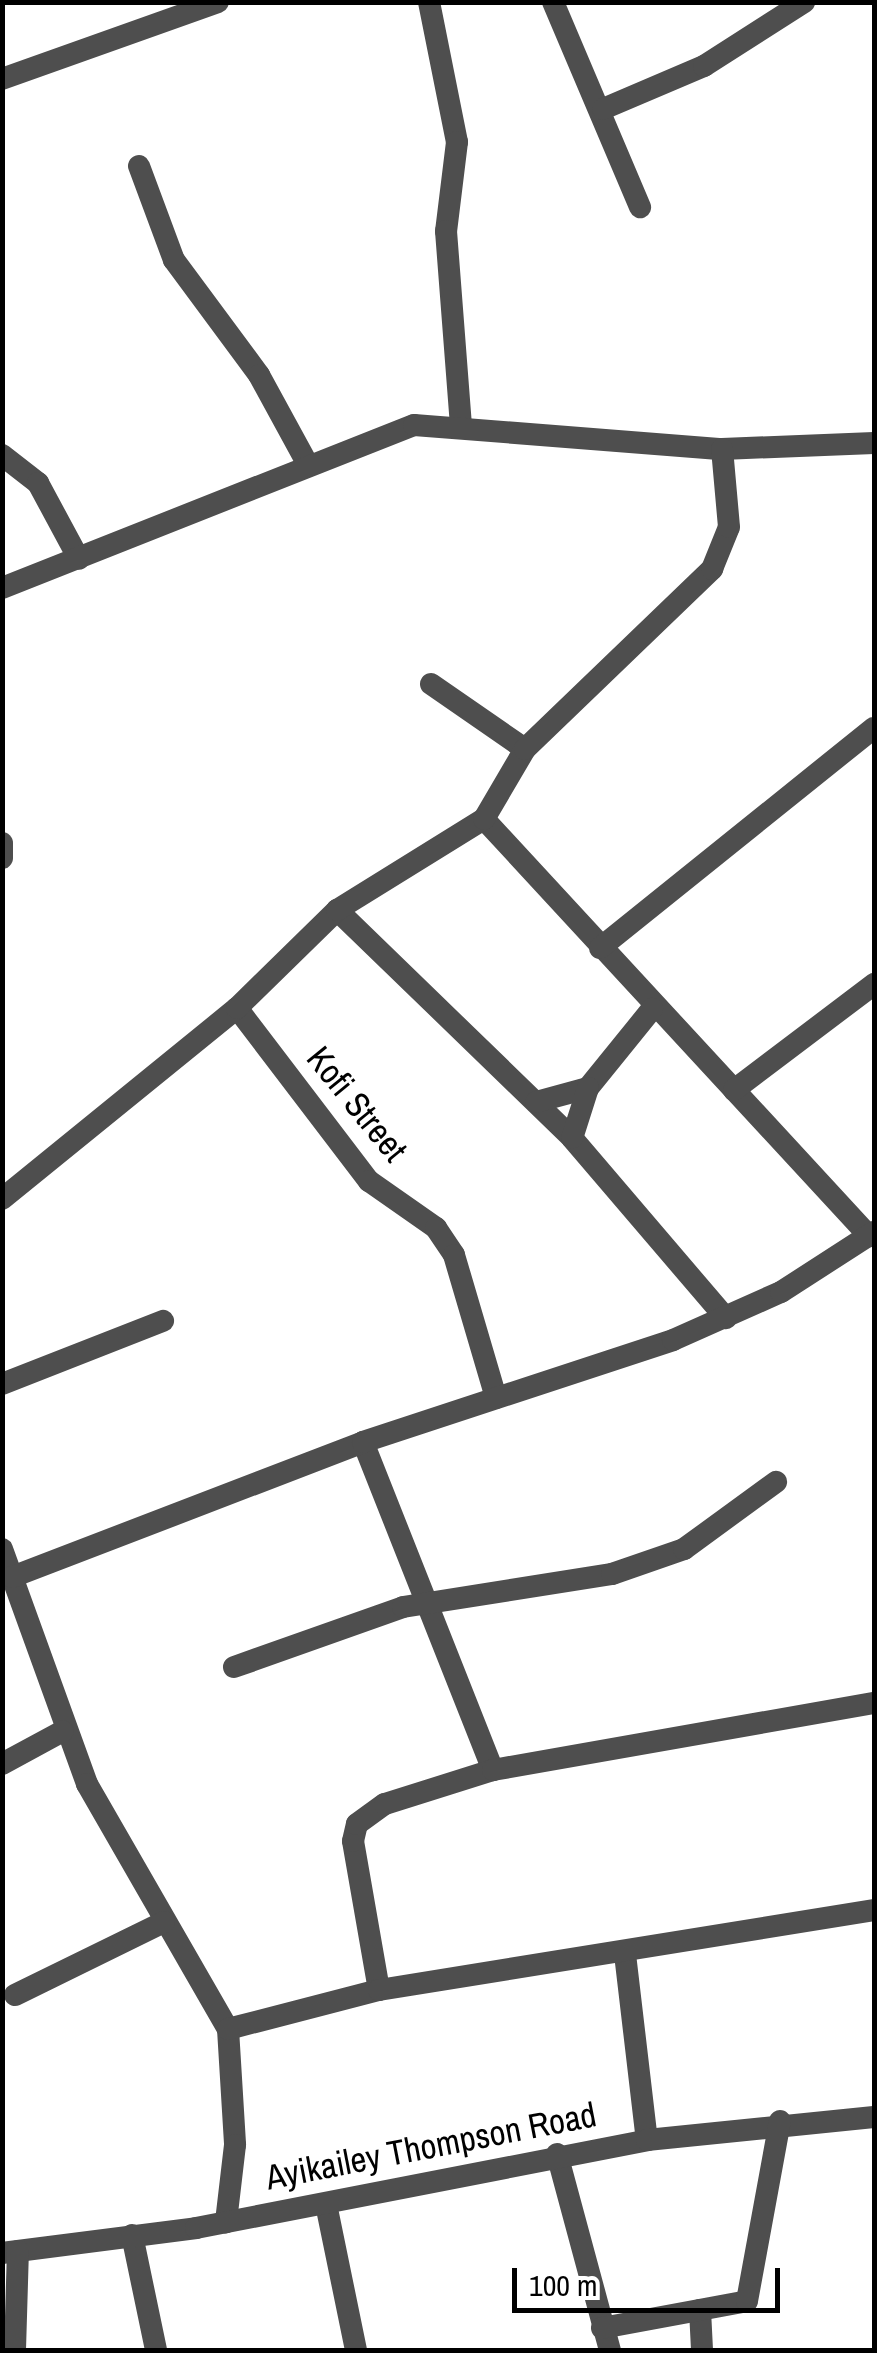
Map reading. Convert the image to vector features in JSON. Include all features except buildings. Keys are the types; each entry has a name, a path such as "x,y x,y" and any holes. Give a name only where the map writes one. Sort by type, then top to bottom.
{"street":[{"path":"2,80 218,2"},
{"path":"429,2 457,142 446,231 461,424"},
{"path":"552,2 603,108 640,208"},
{"path":"603,108 704,66 804,2"},
{"path":"139,166 174,260 259,375 308,465"},
{"path":"2,588 384,432 461,424 722,449 874,443"},
{"path":"2,1198 237,1008 338,910 484,819 525,749 712,569 729,526 722,449"},
{"path":"2,454 38,483 79,559"},
{"path":"431,684 525,749"},
{"path":"600,948 874,728"},
{"path":"12,1577 363,1442 726,1318 872,1234 652,1009 484,819"},
{"path":"2,843 2,858"},
{"path":"338,910 572,1138 726,1318"},
{"path":"734,1090 874,984"},
{"name":"Kofi Street","path":"237,1008 369,1180 436,1228 454,1255 496,1398"},
{"path":"572,1138 588,1088 652,1009"},
{"path":"536,1102 588,1088"},
{"path":"2,1384 162,1321"},
{"path":"363,1442 423,1603 493,1770"},
{"path":"234,1666 423,1603 612,1574 684,1550 776,1482"},
{"path":"2,1549 64,1731 164,1922 228,2029 235,2145 226,2222"},
{"path":"379,1990 357,1824 385,1804 493,1770 874,1704"},
{"path":"2,1764 64,1731"},
{"path":"228,2029 379,1990 626,1954 874,1910"},
{"path":"15,1995 164,1922"},
{"path":"626,1954 647,2140"},
{"name":"Ayikailey Thompson Road","path":"10,2252 226,2222 557,2154 780,2121 874,2117"},
{"path":"557,2154 606,2339 700,2310 747,2302 755,2288 780,2121"},
{"path":"326,2204 356,2350"},
{"path":"132,2234 156,2350"},
{"path":"10,2252 11,2339"},
{"path":"700,2310 702,2350"}]}
